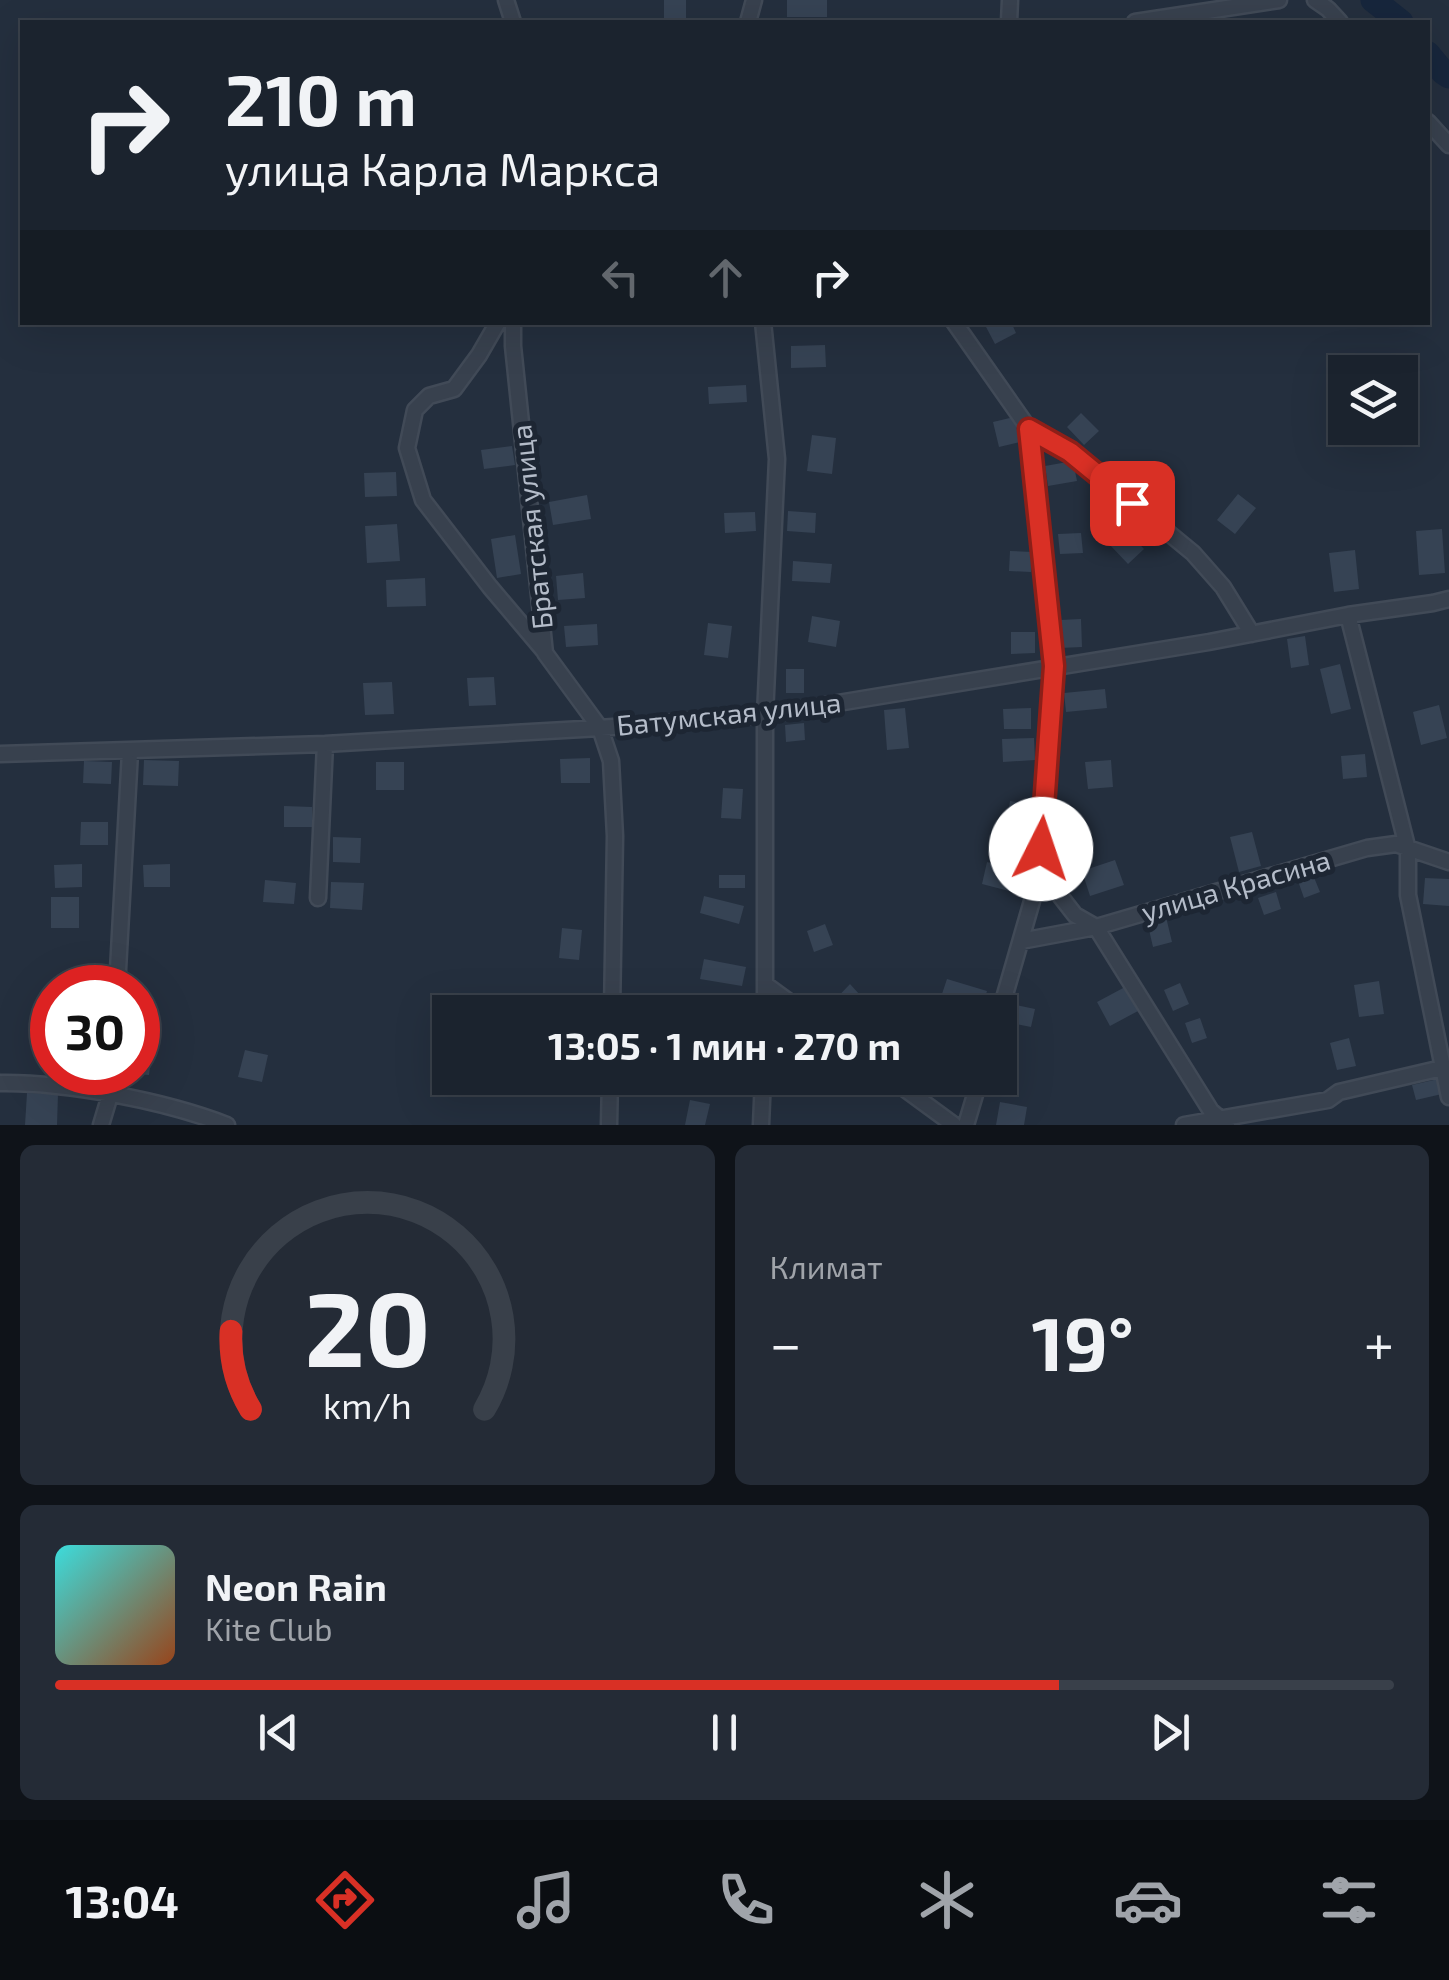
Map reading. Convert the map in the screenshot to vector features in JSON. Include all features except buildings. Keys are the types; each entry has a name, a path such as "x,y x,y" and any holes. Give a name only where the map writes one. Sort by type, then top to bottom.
{"street":[{"path":"1148,20 1279,0"},
{"path":"1315,0 1338,20"},
{"path":"1430,124 1449,145"},
{"path":"496,325 454,389 428,396 415,410 407,448 423,500 546,653"},
{"name":"Братская улица","path":"514,325 546,653 600,728 611,760 615,836 612,995"},
{"path":"762,325 777,459 765,716 766,995"},
{"path":"956,325 1029,429 1070,452 1193,553 1223,586 1252,634"},
{"path":"1005,995 1032,900 1041,849 1054,666 1029,429"},
{"name":"Батумская улица","path":"0,754 325,744 765,716 1449,598"},
{"path":"1348,615 1408,850 1408,895 1449,1097"},
{"path":"318,898 325,744"},
{"path":"117,965 130,752"},
{"name":"улица Красина","path":"1020,941 1096,927 1366,848 1396,844 1449,862"},
{"path":"1041,849 1062,897 1075,915 1096,927 1211,1112 1224,1122"},
{"path":"766,985 780,995"},
{"path":"1184,1125 1224,1122 1328,1100 1339,1092 1442,1068"},
{"path":"0,1083 30,1083"},
{"path":"100,1125 110,1095 227,1125"},
{"path":"609,1125 610,1095"},
{"path":"761,1125 762,1095"},
{"path":"913,1095 954,1125"},
{"path":"966,1125 975,1095"}],"waterway":[{"path":"1373,0 1398,20"},
{"path":"1430,56 1449,76"}],"route":[{"path":"1041,849 1054,666 1029,429 1070,452 1132,503"}]}
